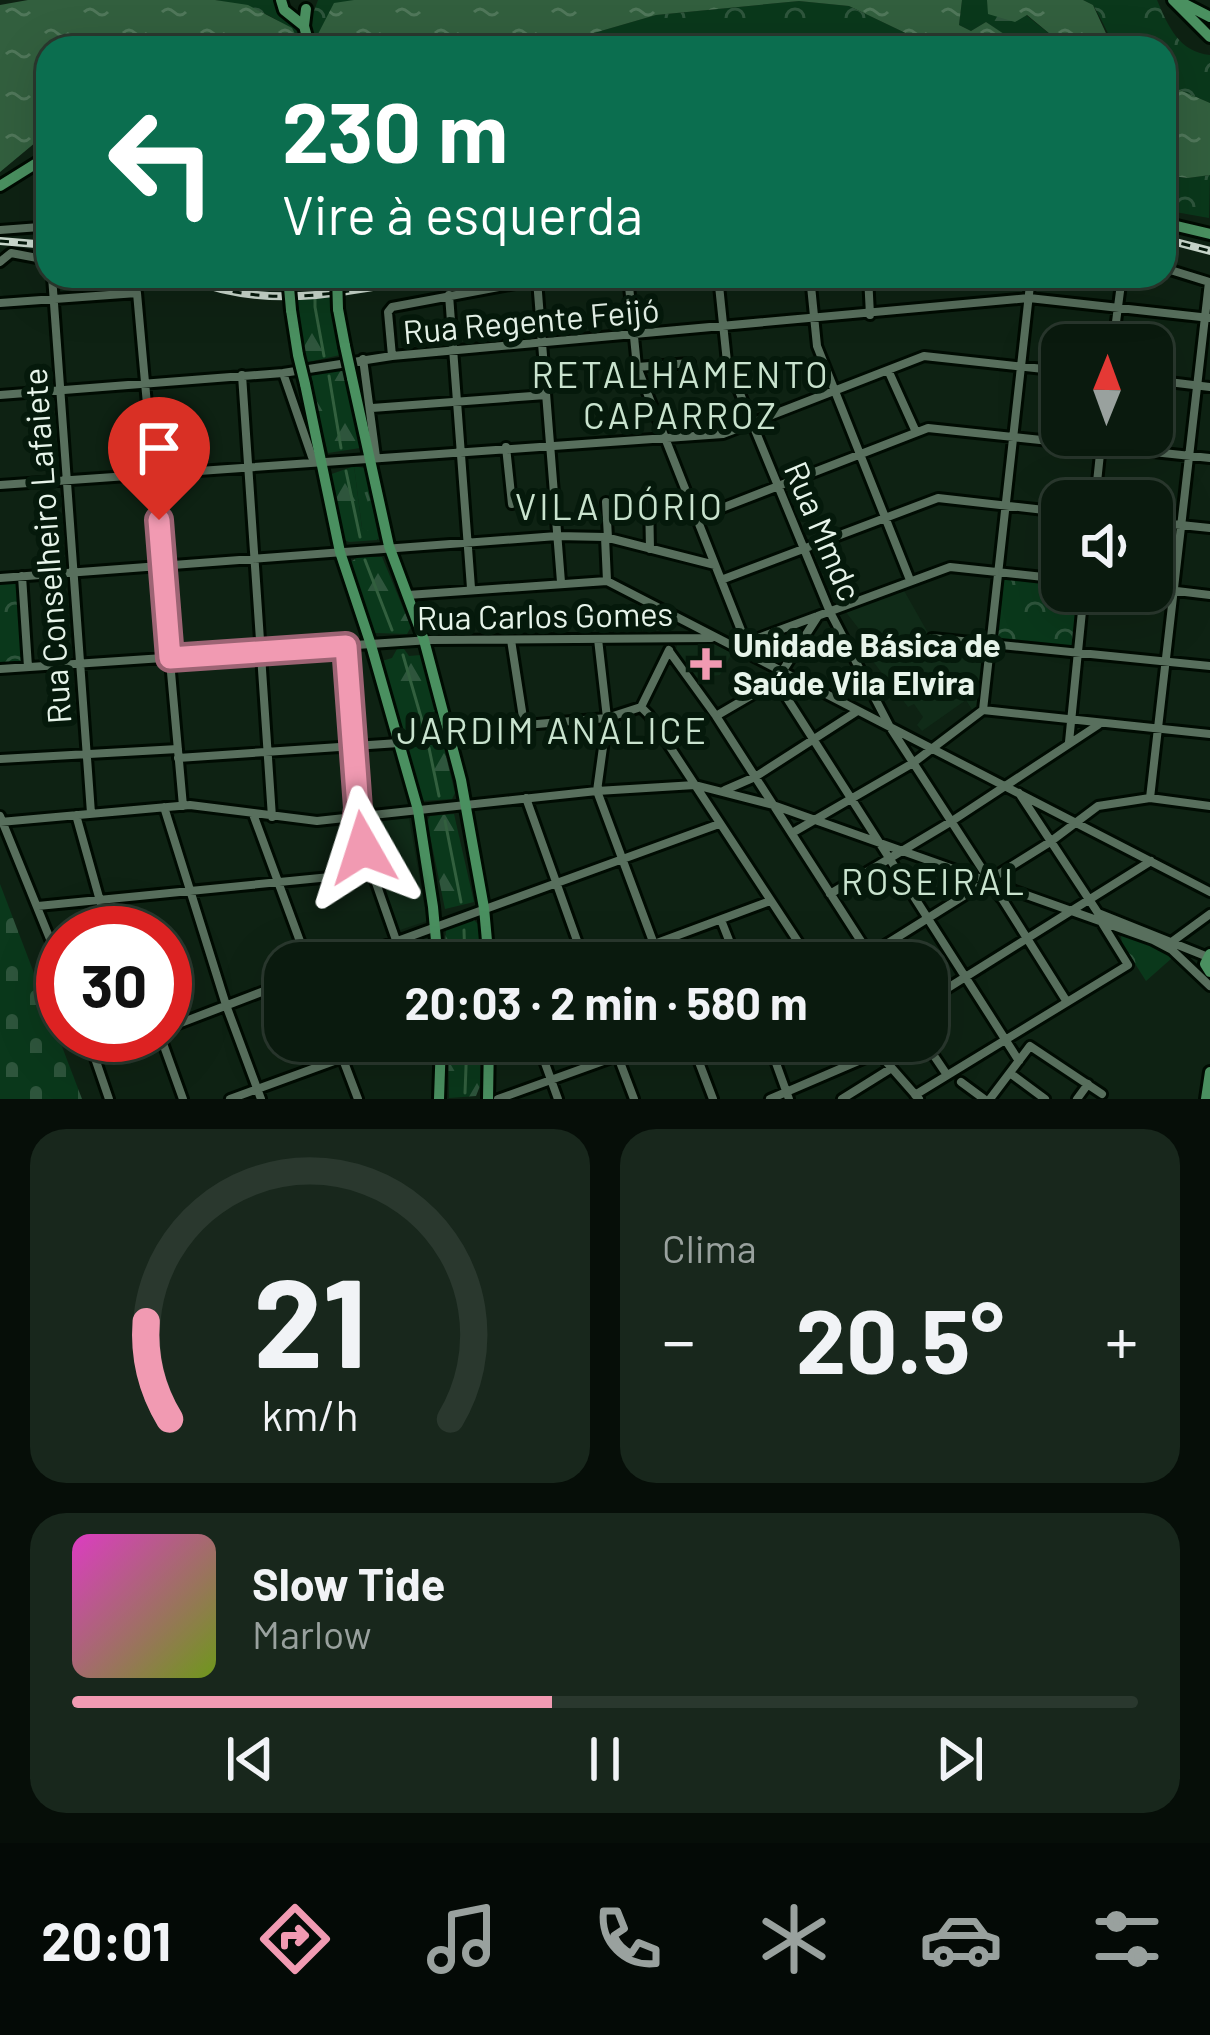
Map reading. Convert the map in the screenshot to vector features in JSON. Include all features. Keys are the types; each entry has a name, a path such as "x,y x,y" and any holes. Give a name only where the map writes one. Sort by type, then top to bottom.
{"main road":[{"path":"281,0 287,13 304,28"},
{"path":"1175,0 1204,10"},
{"path":"1175,0 1205,32"},
{"path":"287,13 300,14 308,3"},
{"path":"306,36 308,3"},
{"path":"0,186 36,163"},
{"path":"1176,226 1210,234"},
{"path":"289,288 298,356 340,552 418,810 437,942"},
{"path":"337,288 345,346 373,457 389,547 424,640 449,734 487,942"},
{"path":"1204,971 1209,956"},
{"path":"440,1099 441,1062"},
{"path":"488,1099 489,1062"},
{"path":"1206,1099 1210,1072"}],"street":[{"path":"1204,10 1205,32"},
{"path":"0,230 36,227"},
{"path":"0,262 11,253 36,258"},
{"path":"1150,798 1209,282 1176,272"},
{"name":"Rua Conselheiro Lafaiete","path":"53,288 91,813"},
{"path":"392,356 390,308 490,288"},
{"path":"538,288 561,582"},
{"path":"629,288 637,368 746,643"},
{"name":"Rua Mmdc","path":"719,288 724,354 830,612 890,727 1067,1002"},
{"path":"811,288 818,346 910,580"},
{"path":"869,288 870,315"},
{"path":"983,710 1030,288"},
{"path":"1116,324 1120,288"},
{"path":"0,303 137,293 183,806"},
{"path":"449,295 471,588"},
{"name":"Rua Regente Feijó","path":"0,395 284,373 392,356 1029,298 1207,318"},
{"path":"0,485 723,434 924,356 1041,368"},
{"path":"364,359 373,457"},
{"path":"637,368 690,363"},
{"path":"887,370 916,432"},
{"path":"284,373 312,457 322,462"},
{"path":"242,375 272,817"},
{"path":"1173,382 1210,386"},
{"path":"372,408 546,395"},
{"path":"696,518 916,432 943,428 1041,437"},
{"path":"506,447 512,505"},
{"path":"1173,453 1210,458"},
{"path":"649,498 650,549"},
{"path":"721,580 938,498 1041,510"},
{"path":"606,502 607,581"},
{"path":"1173,524 1210,528"},
{"path":"0,578 557,536 606,538 715,565"},
{"path":"735,648 950,567 1041,577"},
{"path":"22,576 28,667"},
{"path":"406,595 607,581 719,638 778,677 890,727 1210,892"},
{"path":"1174,590 1210,596"},
{"path":"1069,742 1082,612"},
{"path":"716,716 778,677 818,616"},
{"path":"690,626 691,638"},
{"path":"0,759 399,742 455,730 607,718 641,707 669,651 670,638"},
{"name":"Rua Carlos Gomes","path":"0,669 424,640 719,638"},
{"path":"932,638 1210,666"},
{"path":"598,639 607,718 597,791 652,942"},
{"path":"511,640 524,724"},
{"path":"346,646 356,816 396,940"},
{"path":"669,651 862,942"},
{"path":"778,677 1021,1058"},
{"path":"641,707 798,942"},
{"path":"792,833 913,764 983,710 1210,734"},
{"path":"725,790 755,777 857,711"},
{"path":"830,894 905,851 1099,724"},
{"path":"371,873 38,906 2,820 183,806 303,821 695,784 773,805 1209,956"},
{"path":"1018,791 1098,913 1172,945 1204,971 1210,986"},
{"path":"526,798 577,942"},
{"path":"897,942 1098,806 1150,798 1210,806"},
{"path":"164,807 259,1094"},
{"path":"253,814 301,942"},
{"path":"76,815 102,906"},
{"path":"391,942 719,824"},
{"path":"948,988 1151,861"},
{"path":"1001,898 1005,870"},
{"path":"658,942 770,902"},
{"path":"1172,945 1210,914"},
{"path":"721,919 730,942"},
{"path":"884,1062 917,1097 1005,1037 1128,965 1101,922"},
{"path":"1113,941 1116,934 1127,931"},
{"path":"192,1020 264,991"},
{"path":"961,1082 987,1099 1030,1046 1102,1094"},
{"path":"97,1062 109,1099"},
{"path":"172,1062 183,1099"},
{"path":"230,1099 259,1094 336,1062"},
{"path":"344,1062 358,1099"},
{"path":"545,1062 558,1099"},
{"path":"498,1099 602,1062"},
{"path":"620,1062 634,1099"},
{"path":"699,1062 713,1099"},
{"path":"776,1062 788,1096"},
{"path":"770,1099 788,1096 858,1062"},
{"path":"938,1062 947,1076"},
{"path":"842,1099 890,1070"},
{"path":"1010,1073 1045,1099"},
{"path":"1077,1099 1088,1084"}],"shaded area":[{"path":"902,587 932,640 987,647 981,708 974,713 966,700 922,731 917,725 923,717 914,704 908,707 903,690 897,693 856,639 862,633 845,611"},
{"name":"Unidade Básica de Saúde Vila Elvira","path":"711,641 732,653 720,675 696,678 677,645"},
{"path":"409,818 427,921 397,931 361,822"}],"green space":[{"path":"215,0 274,0 299,36 266,14"},
{"path":"318,0 354,0 319,36 313,36 309,25"},
{"path":"962,0 987,0 989,14 1026,15 1052,36 1006,36 986,22 971,31 959,25"},
{"path":"1083,0 1157,0 1183,43 1210,55 1210,103 1176,88 1176,36 1110,36 1093,5"},
{"path":"799,1 849,6 912,36 583,36 656,15"},
{"path":"1210,175 1209,218 1176,212 1176,176"},
{"path":"332,296 340,355 304,363 293,297"},
{"path":"339,369 360,448 328,453 309,379 314,372"},
{"path":"354,466 366,473 379,540 362,528"},
{"path":"354,466 362,528 377,535 377,540 342,539 329,475"},
{"path":"358,557 382,557 411,627 407,634 375,633 349,563"},
{"path":"1003,577 1041,581 1041,612 1078,612 1074,645 1068,648 999,640 994,635"},
{"path":"25,580 33,662 0,663 0,581"},
{"path":"807,627 780,664 750,650 750,647"},
{"path":"397,649 409,656 421,655 441,726 433,732 404,732 382,661 392,658"},
{"path":"443,744 455,793 452,799 421,801 407,751 414,745"},
{"path":"454,814 474,902 445,909 427,821 430,816"},
{"path":"0,884 36,978 36,1062 68,1062 82,1099 0,1099"},
{"path":"472,918 479,925 480,942 445,942 446,929"},
{"path":"1121,936 1172,958 1146,981 1122,943"},
{"path":"448,1062 481,1062 476,1096 449,1098"}],"water":[{"path":"28,0 215,0 248,5 292,28 296,36 36,36 36,142 0,172 0,5"},
{"path":"962,0 959,25 971,31 986,22 1007,36 912,36 849,6 799,1 656,15 583,36 319,36 334,3"},
{"path":"987,0 1083,0 1093,5 1107,36 1052,36 1027,15 1015,22 988,14"},
{"path":"1176,88 1210,103 1210,175 1176,176"}],"waterway":[{"path":"315,288 324,356"},
{"path":"329,376 341,448"},
{"path":"346,471 360,537"},
{"path":"365,560 392,630"},
{"path":"403,655 425,731"},
{"path":"429,748 439,796"},
{"path":"445,821 461,902"},
{"path":"464,930 464,942"},
{"path":"465,1093 466,1062"}],"railway":[{"path":"0,241 36,244"},
{"path":"1176,242 1210,251"},
{"path":"220,288 278,296 364,288"}],"place":[{"name":"Unidade Básica de Saúde Vila Elvira","path":"706,664"}],"district":[{"name":"RETALHAMENTO CAPARROZ","path":"681,396"},
{"name":"VILA DÓRIO","path":"620,507"},
{"name":"JARDIM ANALICE","path":"553,731"},
{"name":"ROSEIRAL","path":"934,882"}],"route":[{"path":"159,520 170,658 346,646 356,823 363,848"}]}
